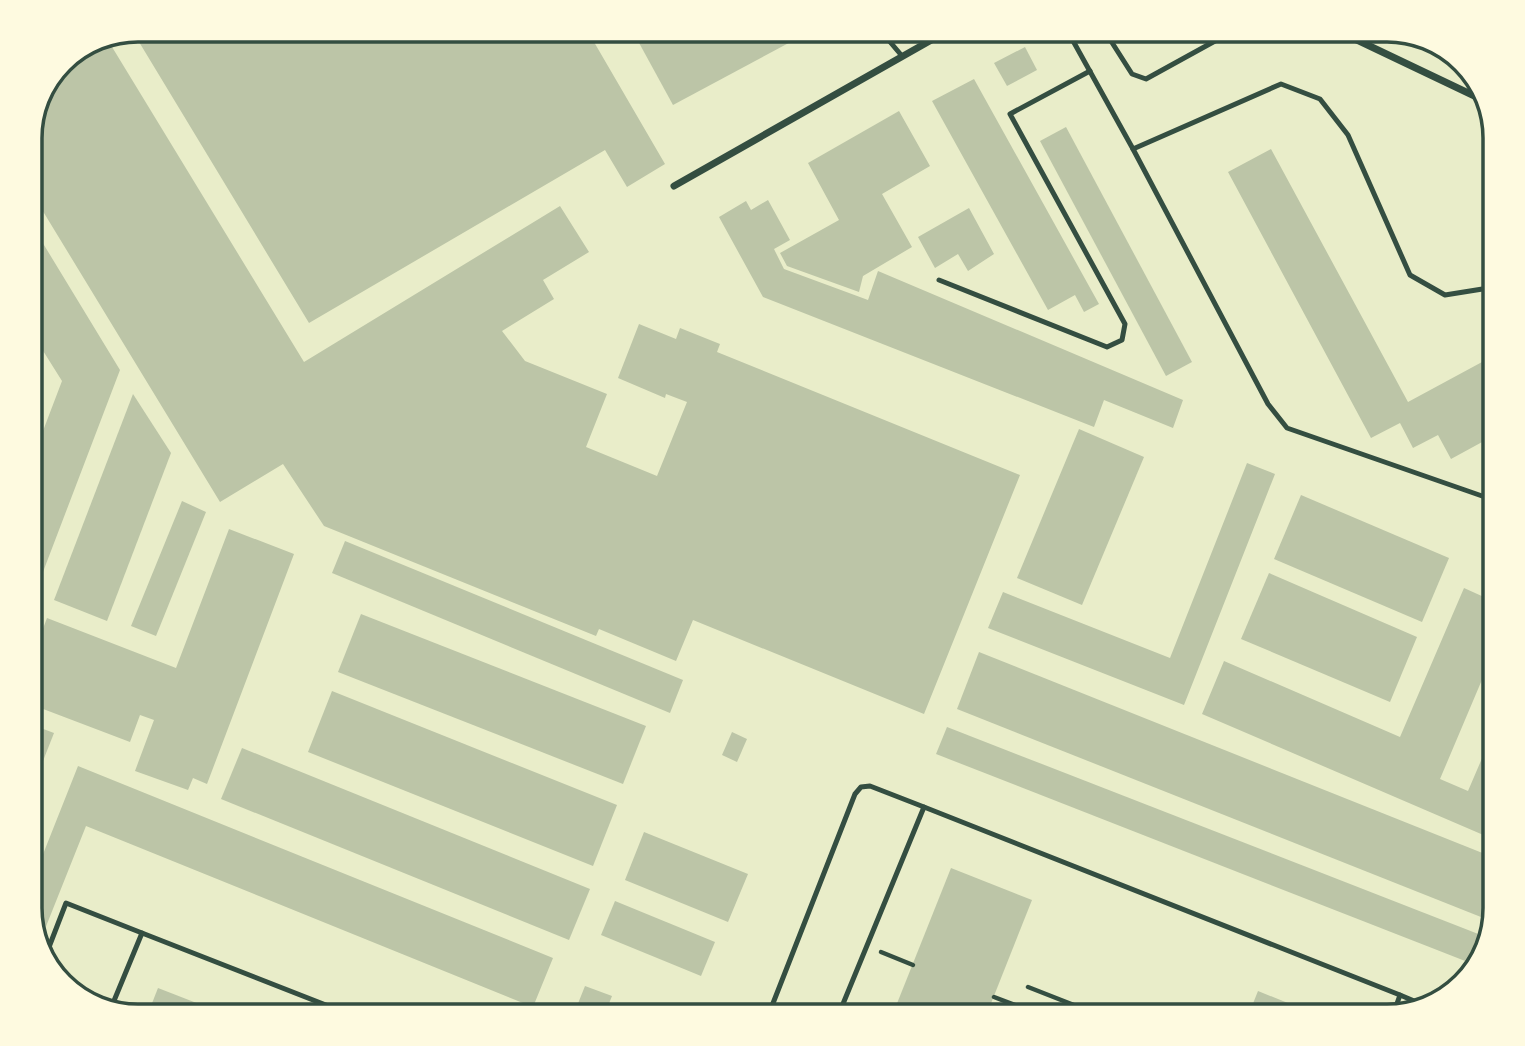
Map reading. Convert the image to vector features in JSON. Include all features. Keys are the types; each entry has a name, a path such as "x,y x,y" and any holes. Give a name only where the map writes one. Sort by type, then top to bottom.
{"street":[{"path":"674,186 927,42"},
{"path":"1361,42 1473,95"}],"lane":[{"path":"890,42 902,56"},
{"path":"1073,42 1268,404 1287,428 1483,496"},
{"path":"1112,42 1132,74 1146,79 1213,42"},
{"path":"939,279 1107,346 1122,340 1125,324 1010,114 1090,71"},
{"path":"1133,149 1281,84 1320,99 1348,135 1410,275 1445,295 1483,290"},
{"path":"773,1004 855,794 870,786 1413,1001"},
{"path":"843,1004 924,807"},
{"path":"49,946 66,903 323,1004"},
{"path":"114,1001 142,933"},
{"path":"1397,1003 1400,995"}],"path":[{"path":"867,946 913,965"},
{"path":"1028,987 1071,1004"},
{"path":"994,997 1012,1004"}],"building":[{"path":"139,42 594,42 665,164 627,187 605,150 309,323"},
{"path":"639,42 791,42 673,105"},
{"path":"111,46 304,362 560,206 589,252 543,280 554,299 502,331 525,361 607,394 586,447 657,476 687,402 666,394 665,398 618,378 639,324 676,339 680,328 720,344 717,352 1020,475 924,714 693,620 676,661 599,629 596,636 324,526 283,464 220,502 42,210 42,132 45,113 62,80 75,66 107,47"},
{"path":"1025,47 1037,70 1007,86 994,63"},
{"path":"974,79 1099,304 1084,312 1075,295 1048,310 932,101"},
{"path":"899,111 930,166 882,194 912,247 863,276 859,292 787,266 780,253 839,220 808,163"},
{"path":"1066,127 1192,362 1166,376 1040,141"},
{"path":"1271,149 1408,402 1483,361 1483,442 1451,459 1438,435 1413,448 1400,423 1371,438 1228,172"},
{"path":"768,200 790,240 774,249 784,269 868,300 878,271 1183,400 1173,428 1104,400 1094,427 763,297 719,217 746,201 751,210"},
{"path":"969,208 994,254 968,271 958,254 935,268 918,237"},
{"path":"42,242 120,370 42,575 42,434 62,381 42,349"},
{"path":"133,394 171,453 107,621 54,600"},
{"path":"1079,429 1144,457 1082,605 1017,578"},
{"path":"1247,463 1275,474 1184,705 988,628 1003,592 1170,658"},
{"path":"1301,495 1449,558 1422,622 1274,559"},
{"path":"182,501 206,512 156,636 131,626"},
{"path":"229,529 294,554 207,784 193,778 188,790 135,771 154,720 140,715 130,742 42,709 42,631 47,618 176,668"},
{"path":"345,541 683,680 670,713 332,573"},
{"path":"1269,573 1417,637 1390,702 1241,639"},
{"path":"1464,588 1483,597 1483,677 1440,779 1468,791 1483,756 1483,835 1202,714 1224,661 1400,737"},
{"path":"361,614 646,726 623,784 338,672"},
{"path":"979,652 1483,853 1482,918 957,709"},
{"path":"332,691 617,805 593,866 308,752"},
{"path":"947,727 1479,934 1467,962 936,754"},
{"path":"42,728 54,733 42,764"},
{"path":"732,732 747,739 737,762 722,755"},
{"path":"242,748 590,889 569,940 221,799"},
{"path":"78,766 553,958 534,1004 526,1004 86,826 45,930 42,857"},
{"path":"644,832 748,874 728,922 625,880"},
{"path":"951,868 1032,900 991,1004 897,1004"},
{"path":"615,901 715,942 701,976 601,935"},
{"path":"585,986 612,996 609,1004 578,1004"},
{"path":"158,988 199,1004 152,1004"},
{"path":"1258,991 1290,1004 1253,1004"}]}
